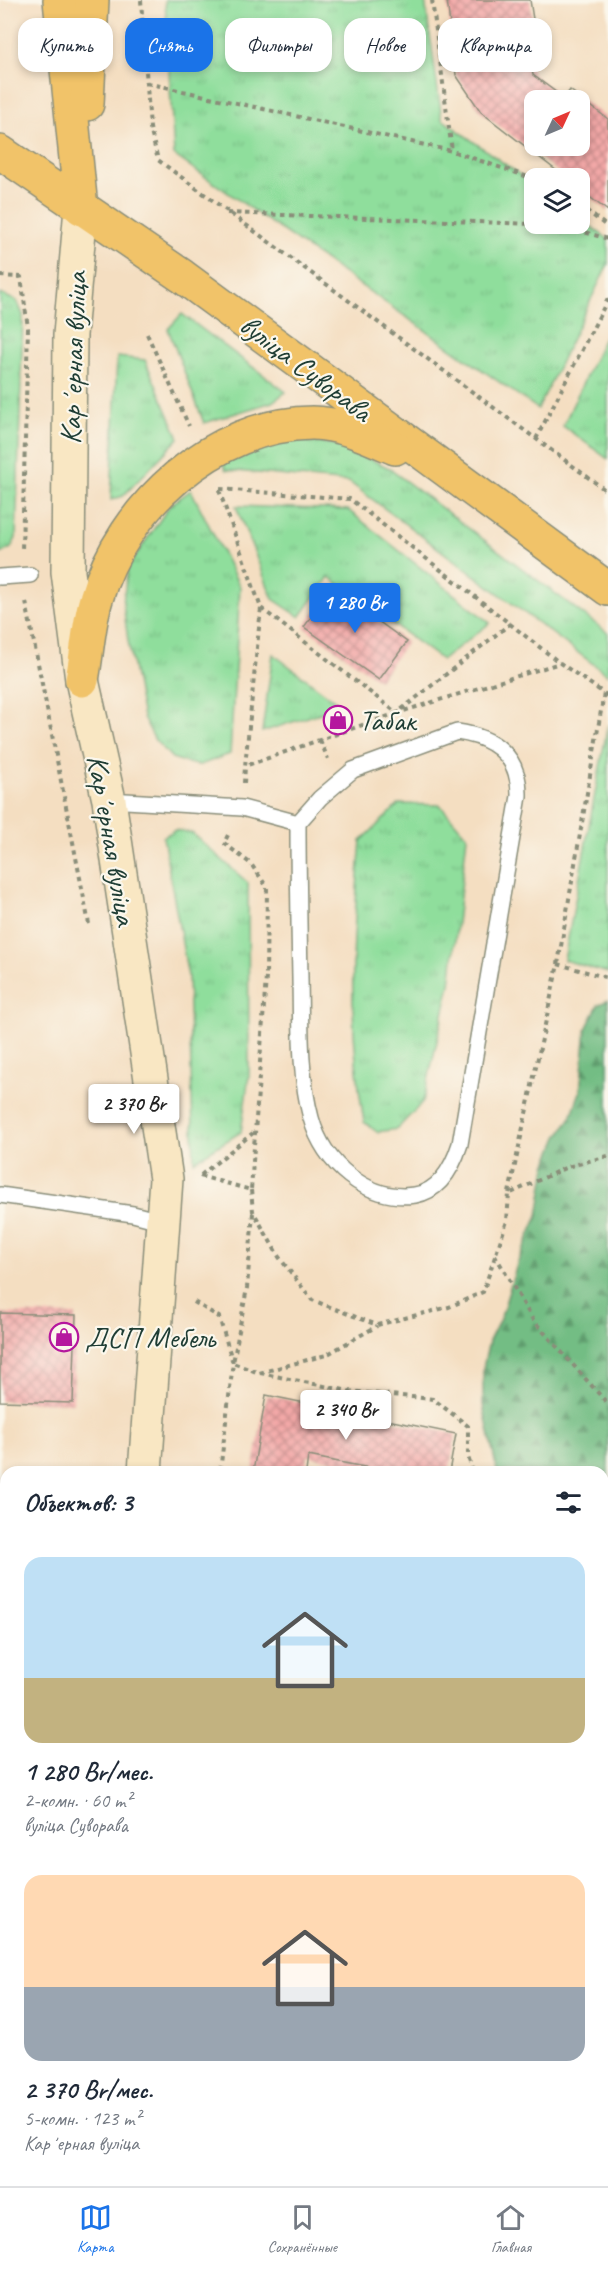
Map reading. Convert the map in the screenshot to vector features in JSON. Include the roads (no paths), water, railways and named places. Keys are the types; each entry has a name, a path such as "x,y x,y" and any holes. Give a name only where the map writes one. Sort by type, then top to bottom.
{"main road":[{"path":"60,0 81,208"},
{"path":"81,208 92,0"},
{"name":"вуліца Суворава","path":"0,152 182,276 608,589"},
{"path":"82,680 96,599 114,555 135,520 166,488 203,456 280,425 315,423 354,431 384,443 458,480"}],"street":[{"name":"Карʼерная вуліца","path":"81,208 70,335 68,572 82,680 109,800 166,1179 145,1466"}],"lane":[{"path":"0,577 26,575"},
{"path":"457,732 489,740 504,750 519,780 519,796 460,1144 454,1165 439,1183 421,1194 404,1197 380,1194 356,1182 337,1165 322,1144 311,1119 301,1044 298,823 320,798 353,770 457,732"},
{"path":"109,800 242,808 298,823"},
{"path":"0,1195 133,1214 164,1222"}],"place":[{"name":"Табак","path":"338,720"},
{"name":"ДСП Мебель","path":"64,1337"}]}
